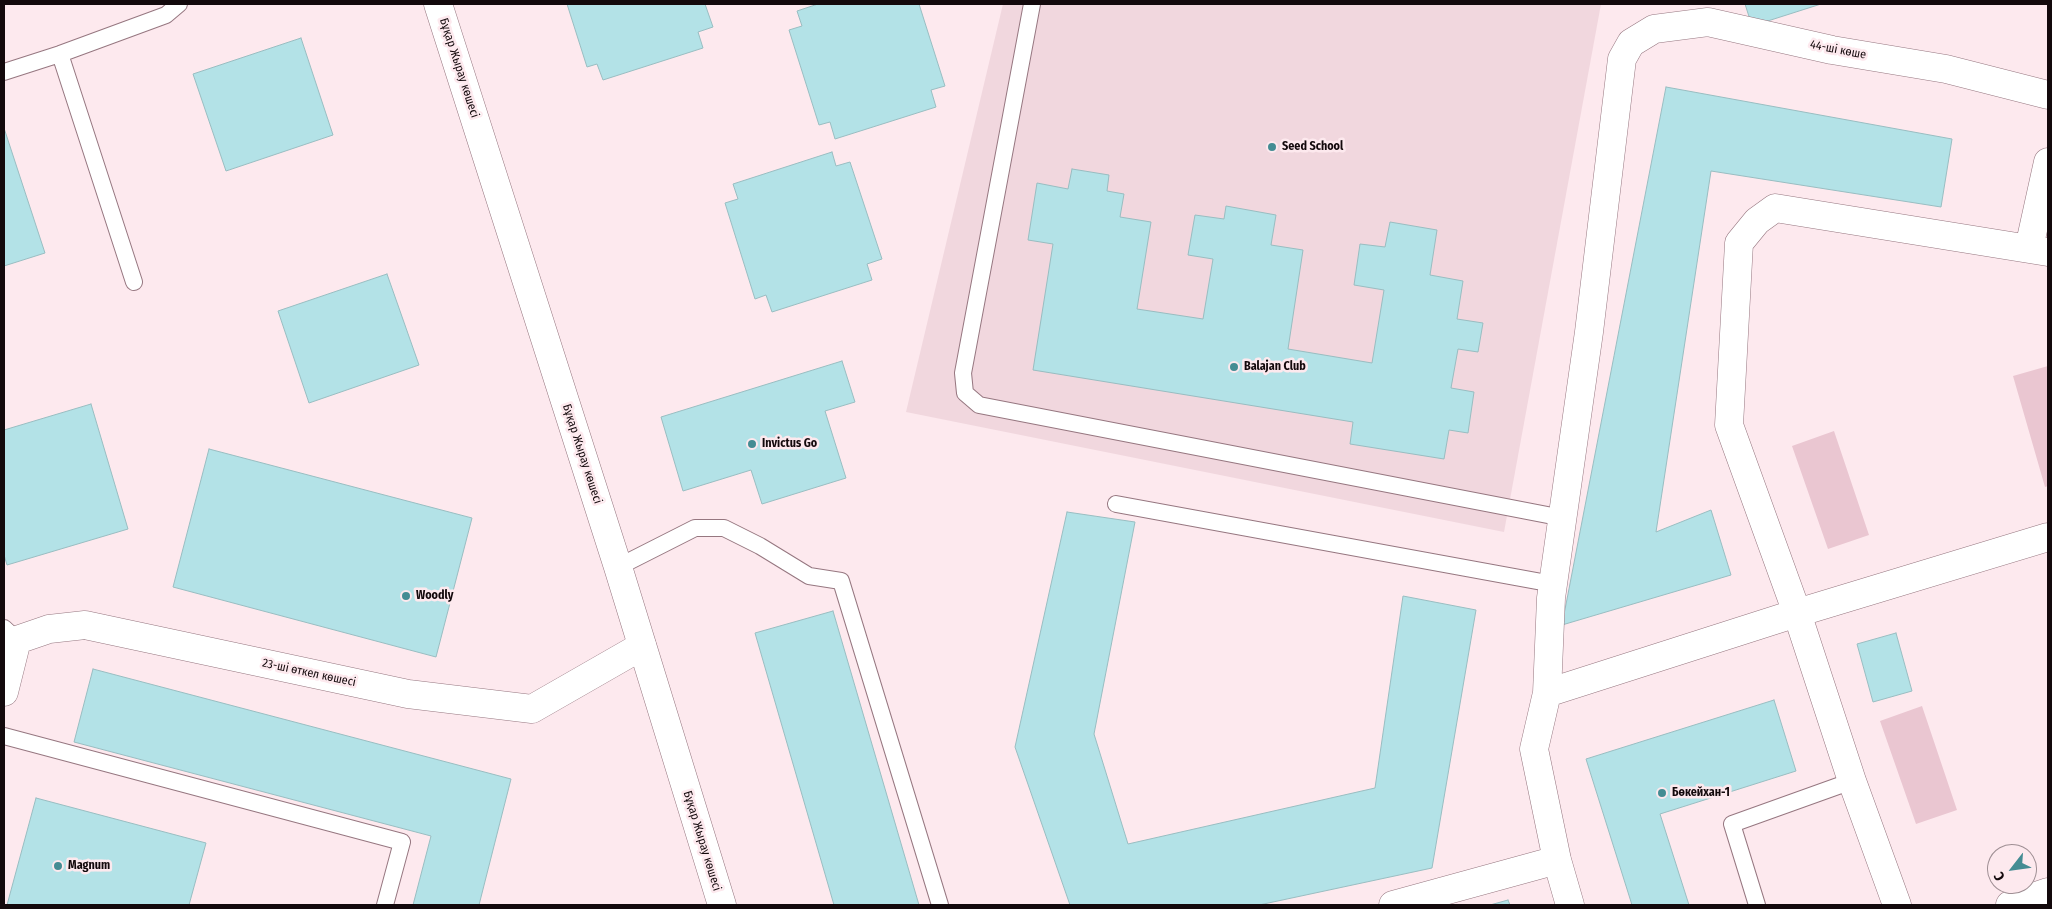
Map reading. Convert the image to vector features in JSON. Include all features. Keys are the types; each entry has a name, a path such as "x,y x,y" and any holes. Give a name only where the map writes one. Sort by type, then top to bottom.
{"street":[{"name":"Бұқар Жырау көшесі","path":"438,4 618,567 722,905"},
{"name":"44-ші көше","path":"1563,518 1589,332 1622,59 1631,43 1654,29 1706,13 1832,50 1946,69 2048,95"},
{"path":"1897,905 1852,781 1797,612 1728,425 1739,243 1757,221 1775,208 2039,250 2048,162"},
{"path":"1563,518 1551,598 1547,693 1534,749 1557,860 1570,905"},
{"path":"1547,693 1797,612 2048,536"},
{"name":"23-ші өткел көшесі","path":"4,692 11,634 85,625 408,694 532,709 642,646"},
{"path":"1393,905 1557,860"},
{"path":"2010,905 2048,892"}],"lane":[{"path":"4,72 60,54 166,15 179,4"},
{"path":"1032,4 964,373 965,393 979,405 1563,518"},
{"path":"60,54 134,282"},
{"path":"1116,504 1553,584"},
{"path":"618,567 695,528 724,528 760,546 809,576 841,581 940,905"},
{"path":"4,736 402,842 385,905"},
{"path":"1757,905 1732,824 1852,781"}],"shaded area":[{"name":"Seed School","path":"1003,4 1601,4 1504,532 906,412"},
{"path":"2048,366 2048,486 2045,487 2013,376"},
{"path":"1834,431 1869,535 1828,549 1792,446"},
{"path":"1922,706 1957,810 1916,824 1880,721"}],"building":[{"path":"567,4 705,4 713,27 698,32 703,48 603,80 597,64 587,67"},
{"path":"818,4 919,4 945,86 931,90 936,107 835,139 830,122 819,125 789,30 802,26 797,11"},
{"path":"1745,4 1821,4 1752,26"},
{"path":"301,38 333,135 226,171 193,74"},
{"path":"1666,87 1952,139 1941,207 1711,171 1656,532 1711,510 1731,575 1562,625"},
{"path":"4,128 45,253 4,266"},
{"path":"832,152 836,166 850,162 882,259 867,264 872,280 772,312 766,295 755,299 725,203 738,199 733,184"},
{"path":"1072,169 1109,175 1107,191 1124,194 1120,217 1151,222 1137,309 1203,319 1213,259 1188,255 1195,215 1224,219 1226,206 1276,215 1271,245 1303,250 1288,349 1372,363 1384,290 1354,285 1360,244 1385,247 1390,222 1437,230 1430,275 1463,281 1457,319 1483,323 1478,352 1458,349 1451,388 1474,392 1468,433 1449,430 1444,459 1350,444 1353,422 1033,370 1053,244 1028,240 1037,183 1068,189"},
{"path":"387,274 419,365 309,403 278,311"},
{"name":"Invictus Go","path":"842,361 855,402 825,411 846,478 762,504 751,470 683,491 661,417"},
{"path":"91,404 128,529 7,565 4,555 4,430"},
{"path":"209,449 472,518 436,657 173,587"},
{"path":"1067,512 1135,522 1094,734 1128,844 1375,788 1403,596 1476,610 1432,868 1259,905 1070,905 1015,747"},
{"path":"833,611 919,905 834,905 755,633"},
{"path":"1896,633 1912,691 1873,702 1857,644"},
{"path":"93,669 511,779 479,905 413,905 431,836 74,742"},
{"name":"Бөкейхан-1","path":"1774,700 1796,771 1660,814 1689,905 1632,905 1586,759"},
{"path":"36,798 206,843 189,905 7,905"},
{"path":"1508,900 1510,905 1490,905"}],"place":[{"name":"Seed School","path":"1272,147"},
{"name":"Balajan Club","path":"1234,367"},
{"name":"Invictus Go","path":"752,444"},
{"name":"Woodly","path":"406,596"},
{"name":"Бөкейхан-1","path":"1662,793"},
{"name":"Magnum","path":"58,866"}]}
